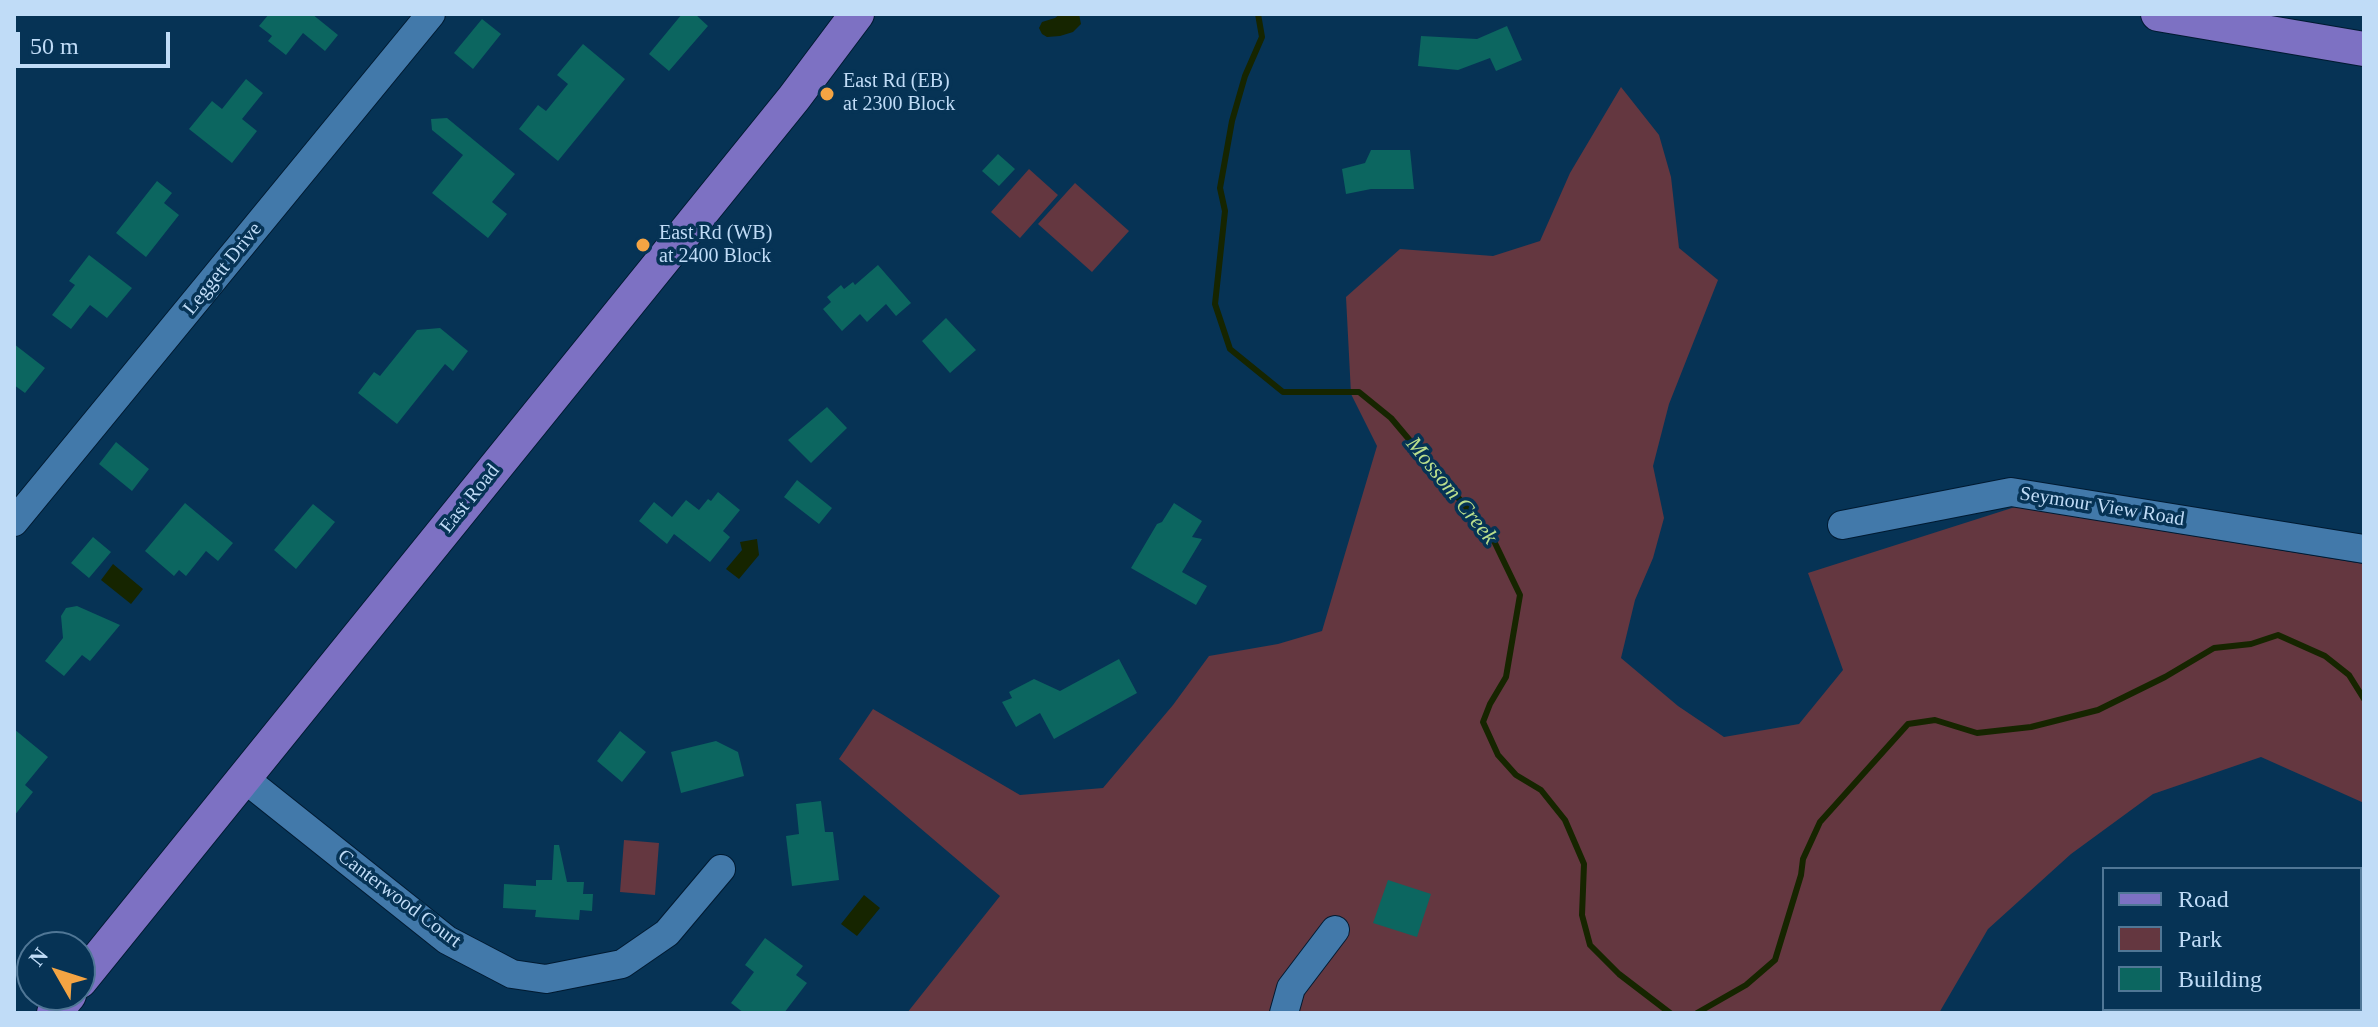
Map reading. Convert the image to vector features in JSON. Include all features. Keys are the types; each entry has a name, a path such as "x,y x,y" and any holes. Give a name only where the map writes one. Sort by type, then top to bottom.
{"main road":[{"name":"East Road","path":"96,961 794,98 857,14"},
{"path":"2158,14 2364,49"}],"street":[{"name":"Leggett Drive","path":"14,522 431,14"},
{"name":"Seymour View Road","path":"1842,525 2011,492 2364,549"},
{"name":"Canterwood Court","path":"245,779 447,940 512,974 546,979 622,964 667,933 721,869"},
{"path":"1284,1013 1291,988 1335,930"}],"green space":[{"path":"1621,87 1659,135 1671,177 1679,248 1718,280 1669,404 1653,466 1664,518 1653,558 1635,600 1621,658 1678,706 1724,737 1799,724 1843,670 1808,573 2015,507 2364,564 2364,803 2261,757 2153,794 2071,854 1988,929 1939,1013 907,1013 1000,896 839,759 873,709 1020,795 1103,788 1173,705 1209,656 1278,644 1322,631 1377,446 1351,394 1346,297 1400,249 1493,256 1540,241 1570,173"},
{"path":"1029,169 1058,195 1020,238 991,212"},
{"path":"1075,183 1129,231 1092,272 1038,224"},
{"path":"624,840 659,843 655,895 620,892"}],"shaded area":[{"path":"1060,14 1079,14 1081,24 1073,32 1060,36 1047,37 1042,34 1039,28 1042,22"},
{"path":"757,539 759,555 739,579 726,569 742,550 740,542"},
{"path":"113,564 143,589 131,604 101,580"},
{"path":"864,895 880,908 857,936 841,924"}],"building":[{"path":"269,14 312,14 338,35 325,51 303,33 286,55 268,41 272,36 259,26"},
{"path":"682,14 695,14 708,26 669,71 649,54"},
{"path":"482,19 501,34 473,69 454,53"},
{"path":"1507,26 1522,60 1496,71 1490,58 1458,70 1418,66 1421,36 1477,39"},
{"path":"583,44 625,79 558,161 519,129 538,105 546,111 568,84 557,75"},
{"path":"246,79 263,93 242,119 257,131 232,163 189,129 212,101 222,109"},
{"path":"447,118 515,174 492,202 507,214 488,238 432,193 463,155 432,130 431,119"},
{"path":"1371,150 1410,150 1414,189 1371,189 1346,194 1342,169 1365,163"},
{"path":"998,154 1015,169 999,186 982,171"},
{"path":"157,181 172,193 164,203 179,215 146,257 116,233"},
{"path":"89,255 132,288 107,318 90,305 71,329 52,315 75,285 69,281"},
{"path":"878,265 911,303 896,316 886,304 867,322 860,314 842,331 823,309 831,302 827,297 841,285 844,289 853,282 855,285"},
{"path":"946,318 976,350 950,373 922,341"},
{"path":"440,328 468,351 453,371 445,364 397,424 358,393 374,372 380,376 417,330"},
{"path":"14,344 45,368 25,393 14,385"},
{"path":"827,407 847,428 811,463 788,440"},
{"path":"116,442 149,469 132,491 99,464"},
{"path":"797,480 832,508 819,524 784,497"},
{"path":"718,492 740,510 723,531 730,537 710,562 674,534 667,544 639,521 654,502 672,517 686,500 699,510"},
{"path":"185,503 233,543 218,561 206,551 186,576 179,570 174,576 145,551"},
{"path":"1174,503 1202,521 1192,537 1202,539 1182,572 1207,586 1196,605 1131,568 1157,524 1162,522"},
{"path":"313,504 335,522 296,569 274,550"},
{"path":"93,537 111,552 89,578 71,563"},
{"path":"77,606 120,625 90,661 82,655 64,676 45,661 63,638 61,616 66,608"},
{"path":"1119,659 1137,693 1054,739 1040,713 1016,727 1002,702 1012,698 1009,692 1034,679 1060,691"},
{"path":"14,729 48,757 25,785 33,792 14,816"},
{"path":"620,731 646,752 622,782 597,761"},
{"path":"716,741 738,752 744,776 681,793 671,752"},
{"path":"821,801 825,832 833,832 839,880 792,886 786,836 799,834 796,804"},
{"path":"554,845 559,845 567,882 584,882 583,894 593,894 592,911 580,910 579,920 535,917 536,910 503,908 504,884 536,886 536,880 552,880"},
{"path":"1388,880 1431,894 1417,937 1373,923"},
{"path":"765,938 803,966 796,975 807,983 784,1013 744,1013 731,1003 754,972 745,965"}],"waterway":[{"name":"Mossom Creek","path":"1258,14 1262,37 1245,76 1232,121 1220,188 1225,211 1215,304 1230,349 1283,392 1359,392 1391,418 1493,539 1520,595 1506,677 1483,722 1498,755 1516,775 1541,790 1565,820 1584,864 1582,915 1590,945 1619,974 1670,1013"},
{"path":"1697,1013 1746,985 1775,960 1803,859 1820,822 1908,724 1935,720 1977,733 2031,727 2098,710 2165,677 2214,648 2251,644 2278,635 2325,656 2349,675 2364,699"}],"place":[{"name":"East Rd (EB) at 2300 Block","path":"827,94"},
{"name":"East Rd (WB) at 2400 Block","path":"643,245"}]}
